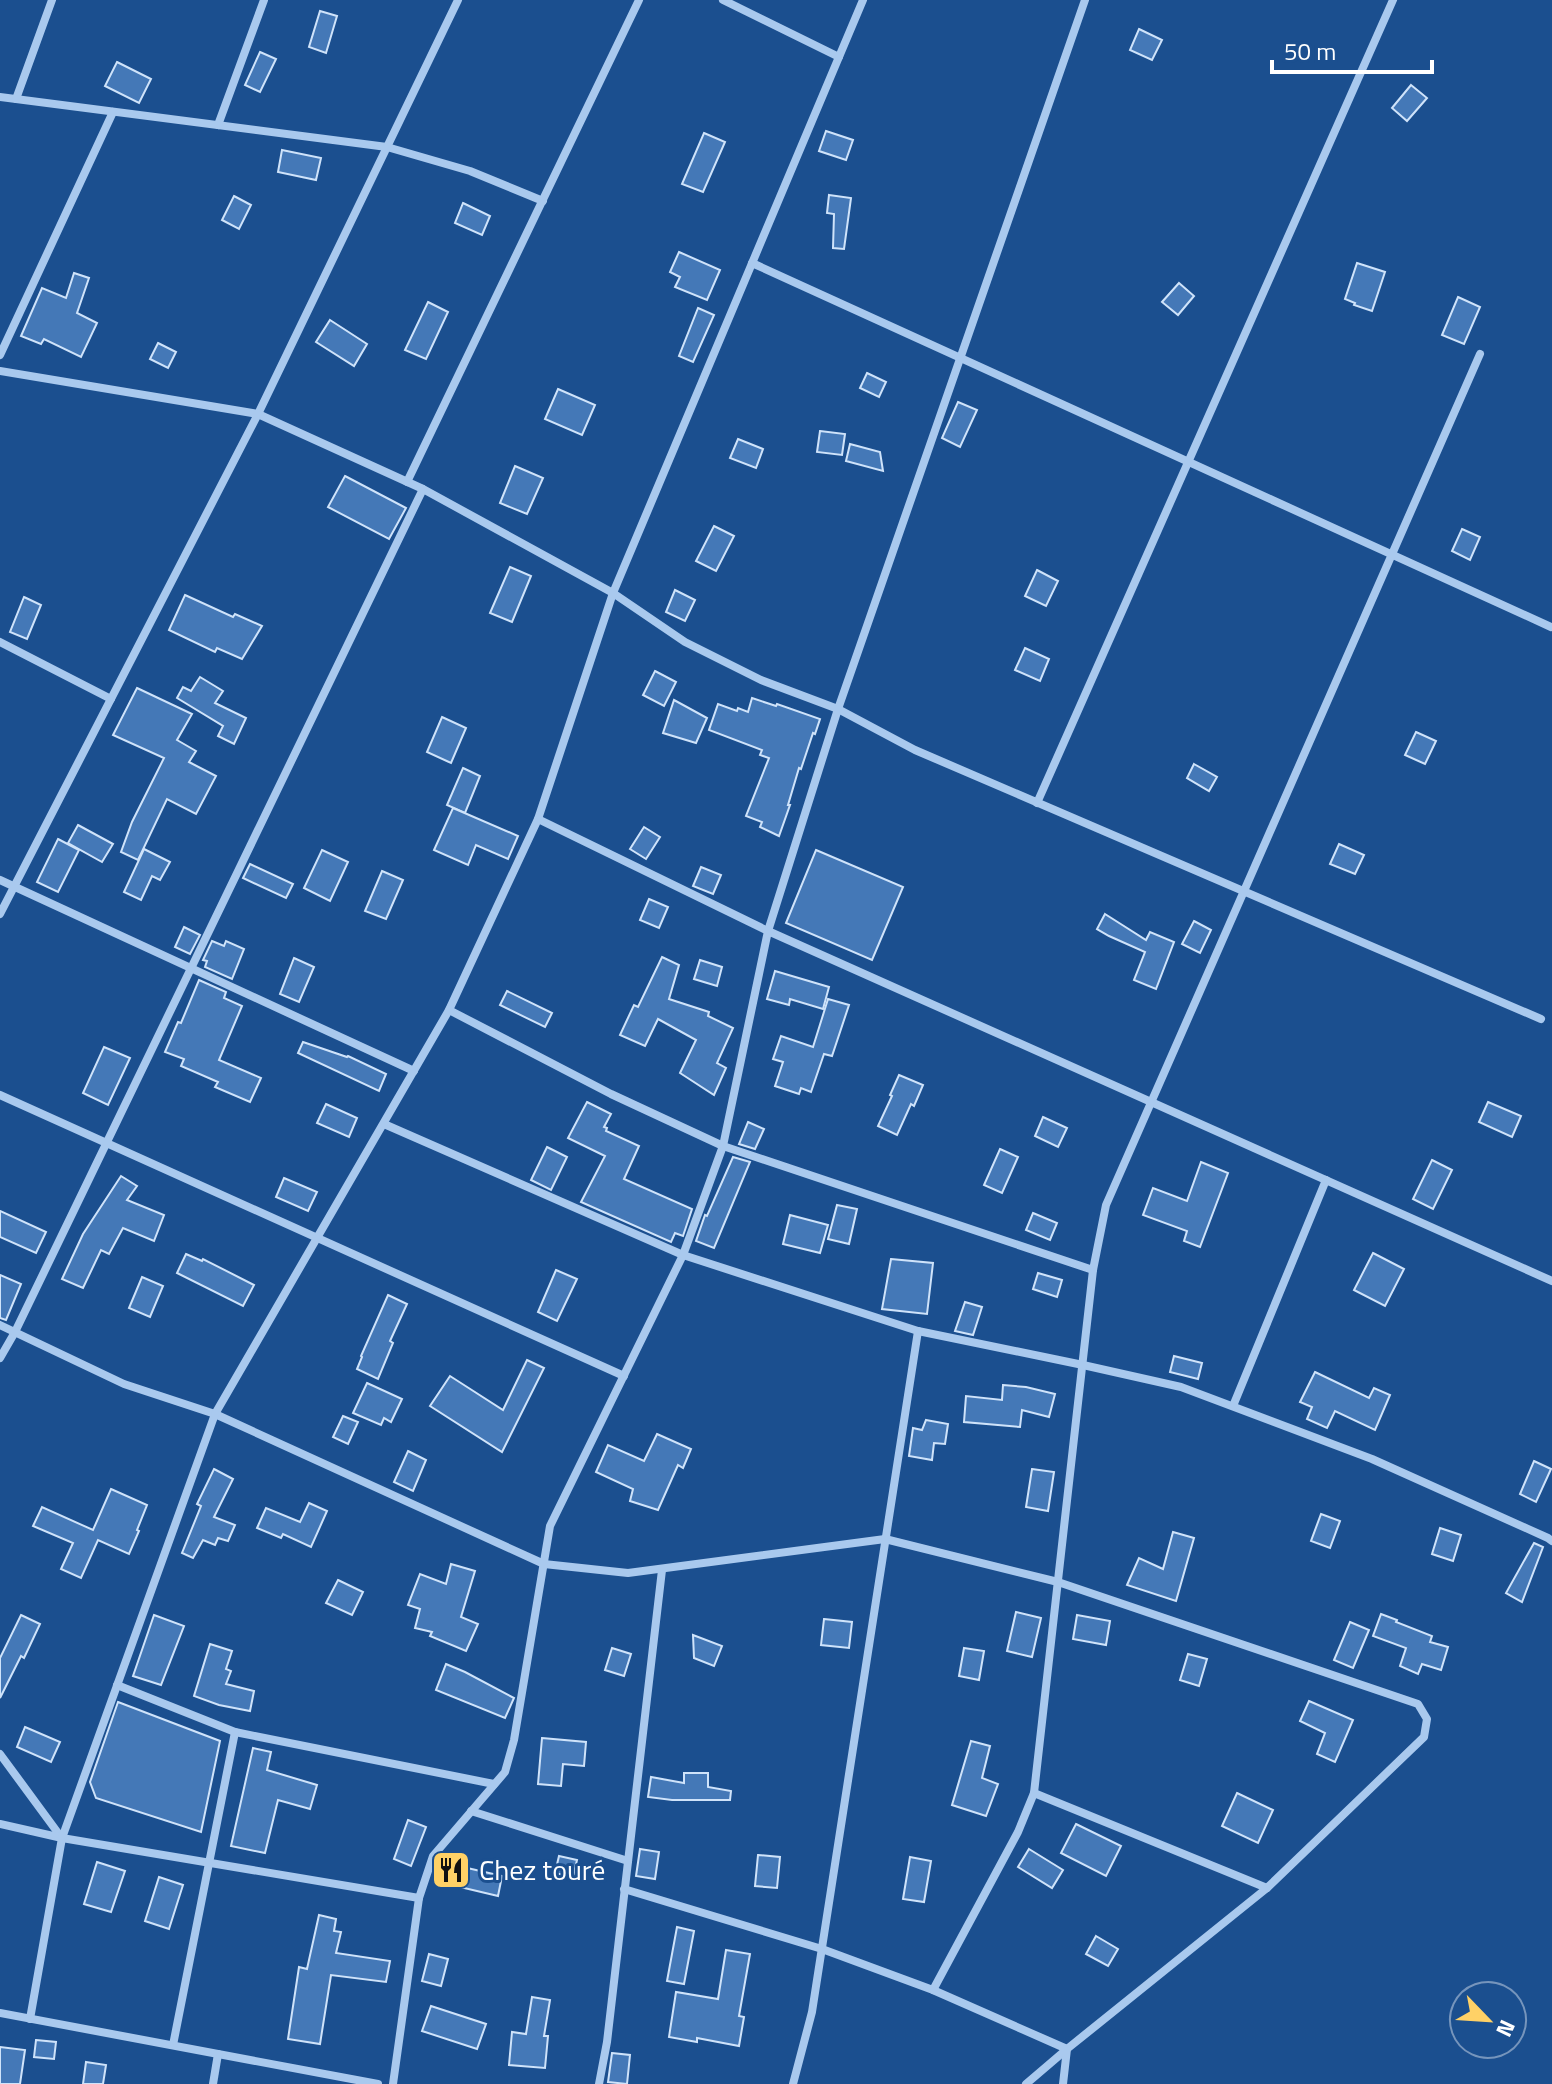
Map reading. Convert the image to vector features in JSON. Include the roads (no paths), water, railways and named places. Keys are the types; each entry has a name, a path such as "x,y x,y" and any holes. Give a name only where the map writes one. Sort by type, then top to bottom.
{"street":[{"path":"16,99 52,0"},
{"path":"218,125 264,0"},
{"path":"0,914 258,414 458,0"},
{"path":"407,482 639,0"},
{"path":"723,0 839,57"},
{"path":"30,2019 62,1838 215,1414 449,1010 538,819 613,593 863,0"},
{"path":"393,2084 419,1898 433,1856 505,1772 514,1740 550,1526 683,1255 723,1146 768,931 838,709 1085,0"},
{"path":"1037,803 1393,0"},
{"path":"0,97 387,147 470,171 543,201"},
{"path":"0,355 113,112"},
{"path":"752,263 1551,627"},
{"path":"933,1990 1018,1832 1034,1793 1093,1270 1106,1205 1480,354"},
{"path":"0,371 258,414 423,489 613,593 685,642 761,680 838,709 915,750 1541,1019"},
{"path":"0,1358 423,489"},
{"path":"0,642 111,699"},
{"path":"538,819 768,931 1552,1281"},
{"path":"0,880 414,1071"},
{"path":"449,1010 611,1094 723,1146 1093,1270"},
{"path":"0,1095 624,1376"},
{"path":"384,1124 683,1255 918,1331 1181,1387 1372,1459 1552,1541"},
{"path":"1233,1406 1326,1180"},
{"path":"0,1325 124,1384 215,1414 544,1564 628,1573 885,1539 1058,1582 1418,1704 1427,1719 1424,1737 1267,1888 1026,2084"},
{"path":"793,2084 812,2012 918,1331"},
{"path":"599,2084 607,2042 662,1570"},
{"path":"117,1685 235,1732 494,1784"},
{"path":"173,2045 235,1732"},
{"path":"0,1754 62,1838"},
{"path":"1034,1793 1267,1888"},
{"path":"471,1811 628,1861"},
{"path":"0,1824 62,1838 419,1898"},
{"path":"624,1889 822,1949 933,1990 1067,2049"},
{"path":"0,2013 378,2084"},
{"path":"1063,2084 1067,2049"},
{"path":"213,2084 218,2054"}],"place":[{"name":"Chez touré","path":"451,1870"}]}
